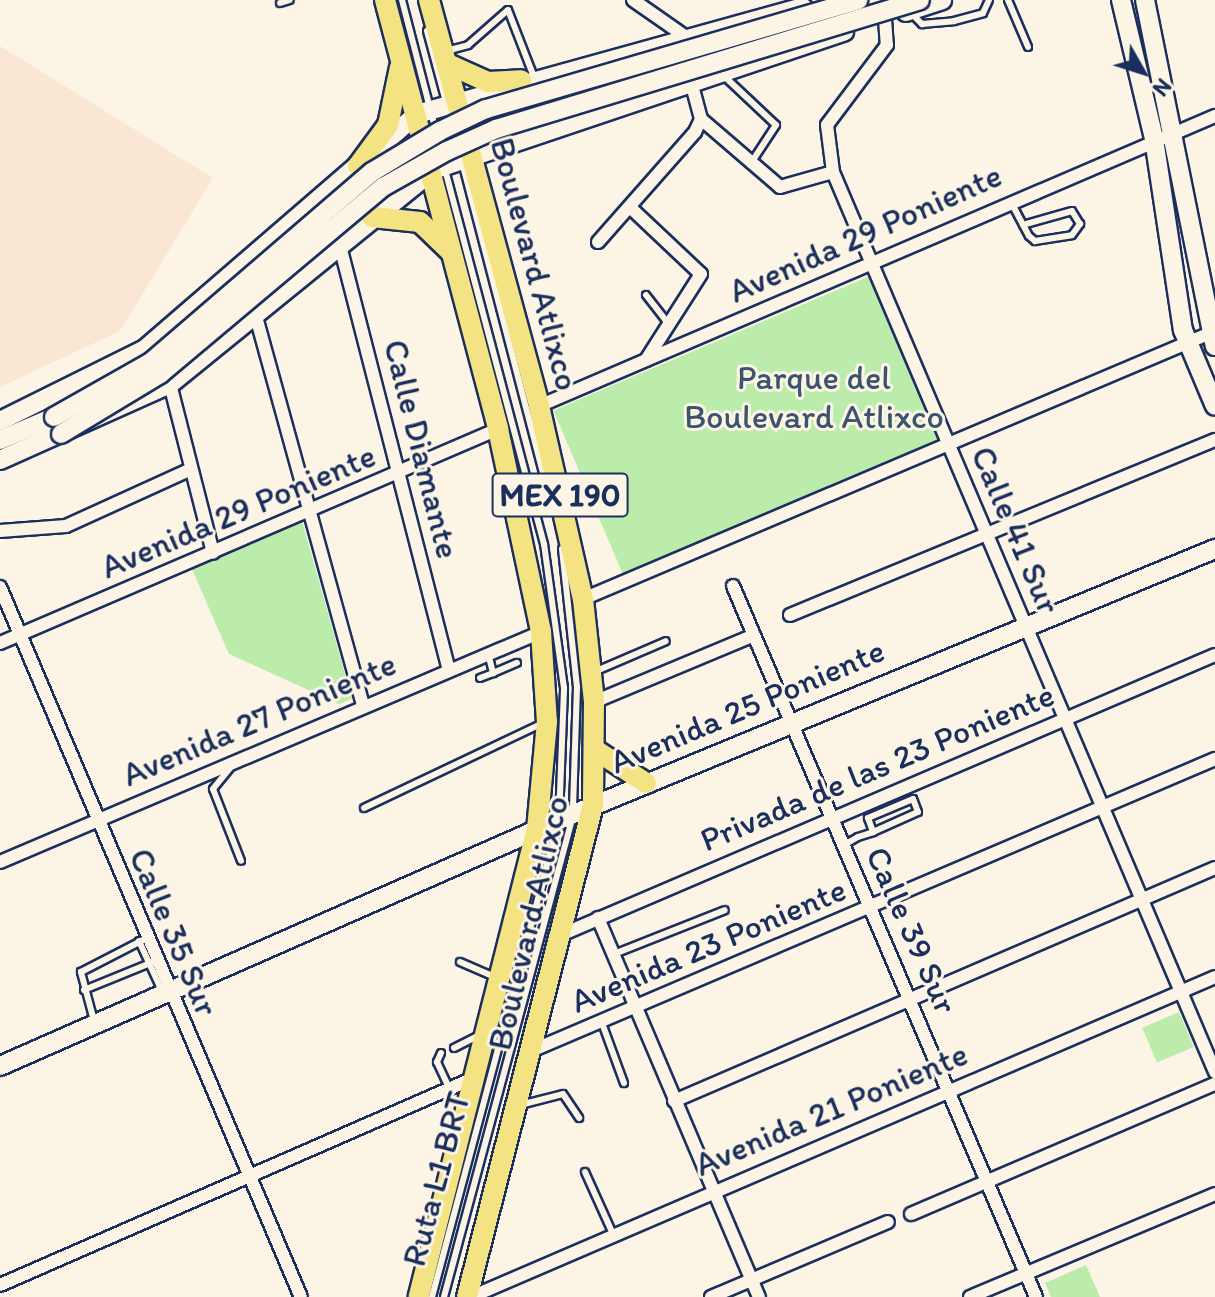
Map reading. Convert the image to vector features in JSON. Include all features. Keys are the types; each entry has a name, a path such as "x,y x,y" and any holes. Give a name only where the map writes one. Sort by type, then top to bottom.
{"main road":[{"name":"Boulevard Atlixco","path":"385,0 401,59 438,106 453,162 452,253 498,429 541,632 547,722 537,829 419,1297"},
{"name":"Boulevard Atlixco","path":"429,0 446,58 438,106 453,162 539,406 583,599 594,702 593,805 563,934 469,1297"},
{"path":"0,460 151,362 372,172 440,131 486,109 858,0"},
{"path":"58,425 160,374 383,187 447,151 496,129 914,5 942,0"},
{"path":"1121,0 1163,136 1213,337"},
{"path":"1145,0 1188,343 1215,406"},
{"path":"0,421 145,349 358,166 438,106 528,79 623,57 824,1"},
{"path":"0,440 58,425 170,384 339,242 453,162 636,98 885,19 914,5"},
{"path":"623,57 636,98"},
{"path":"446,58 488,82 528,79"},
{"path":"358,166 388,125 401,59"},
{"path":"320,198 339,242"},
{"path":"372,217 420,222 452,253"},
{"name":"Avenida 25 Poniente","path":"0,1066 164,989 593,805 1025,622 1215,549"},
{"path":"594,749 646,783"}],"street":[{"path":"633,0 689,39"},
{"name":"Calle 41 Sur","path":"885,19 887,45 827,125 833,172 1215,1072"},
{"path":"691,81 701,119 751,163 786,188 833,172"},
{"name":"Avenida 29 Poniente","path":"539,406 872,259 1215,116"},
{"path":"598,242 633,210 701,119"},
{"path":"633,210 701,274 645,361"},
{"name":"Calle Diamante","path":"339,242 449,669"},
{"path":"255,313 363,706"},
{"path":"583,599 1188,343 1213,337"},
{"path":"170,384 213,553"},
{"name":"Avenida 29 Poniente","path":"0,643 498,429"},
{"path":"790,615 1215,440"},
{"path":"0,531 66,526 191,469"},
{"name":"Calle 39 Sur","path":"733,586 951,1089 1036,1297"},
{"name":"Calle 35 Sur","path":"0,587 142,940 301,1297"},
{"name":"Avenida 27 Poniente","path":"0,862 243,753 541,632"},
{"path":"594,702 754,635"},
{"name":"Privada de las 23 Poniente","path":"563,934 1064,716 1215,655"},
{"name":"Avenida 23 Poniente","path":"531,1051 1215,759"},
{"path":"674,1101 911,996 1215,868"},
{"path":"598,918 759,1297"},
{"name":"Avenida 21 Poniente","path":"469,1297 1215,977"},
{"path":"0,1285 476,1077"},
{"path":"911,1214 1215,1084"},
{"path":"970,1297 1215,1194"},
{"path":"711,1297 888,1222"}],"lane":[{"path":"280,3 290,0"},
{"path":"402,0 438,106"},
{"path":"419,0 438,106"},
{"path":"914,5 930,25 983,13 989,0"},
{"path":"1008,0 1028,47"},
{"path":"446,58 468,45 508,10 528,79"},
{"path":"721,73 776,125 751,163"},
{"name":"Ruta L1 BRT","path":"444,1297 566,817 577,687 561,542 453,162"},
{"name":"Ruta L1 BRT","path":"432,1297 566,817 564,688 551,578 453,162"},
{"path":"1010,200 1023,225 1039,241 1072,235 1080,224 1067,211 1023,225"},
{"path":"646,295 670,326"},
{"path":"591,673 666,641"},
{"path":"488,653 493,673"},
{"path":"480,678 517,663"},
{"path":"364,808 547,722"},
{"path":"241,861 213,789 243,753"},
{"path":"844,845 918,812 913,799 868,818 873,832"},
{"path":"614,954 725,910"},
{"path":"94,1020 81,972 142,940"},
{"path":"84,990 152,962"},
{"path":"460,962 500,979"},
{"path":"601,1021 624,1083"},
{"path":"454,1048 487,1032"},
{"path":"441,1053 437,1062 450,1089"},
{"path":"517,1106 563,1094 579,1118"},
{"path":"585,1172 613,1234"}],"shaded area":[{"path":"0,46 213,178 120,331 0,387"}],"green space":[{"name":"Parque del Boulevard Atlixco","path":"870,276 940,440 623,574 553,410"},
{"path":"301,517 352,699 339,704 229,654 191,567"},
{"path":"1179,1012 1194,1047 1157,1063 1142,1028"},
{"path":"1086,1265 1100,1297 1051,1297 1045,1283"}]}
